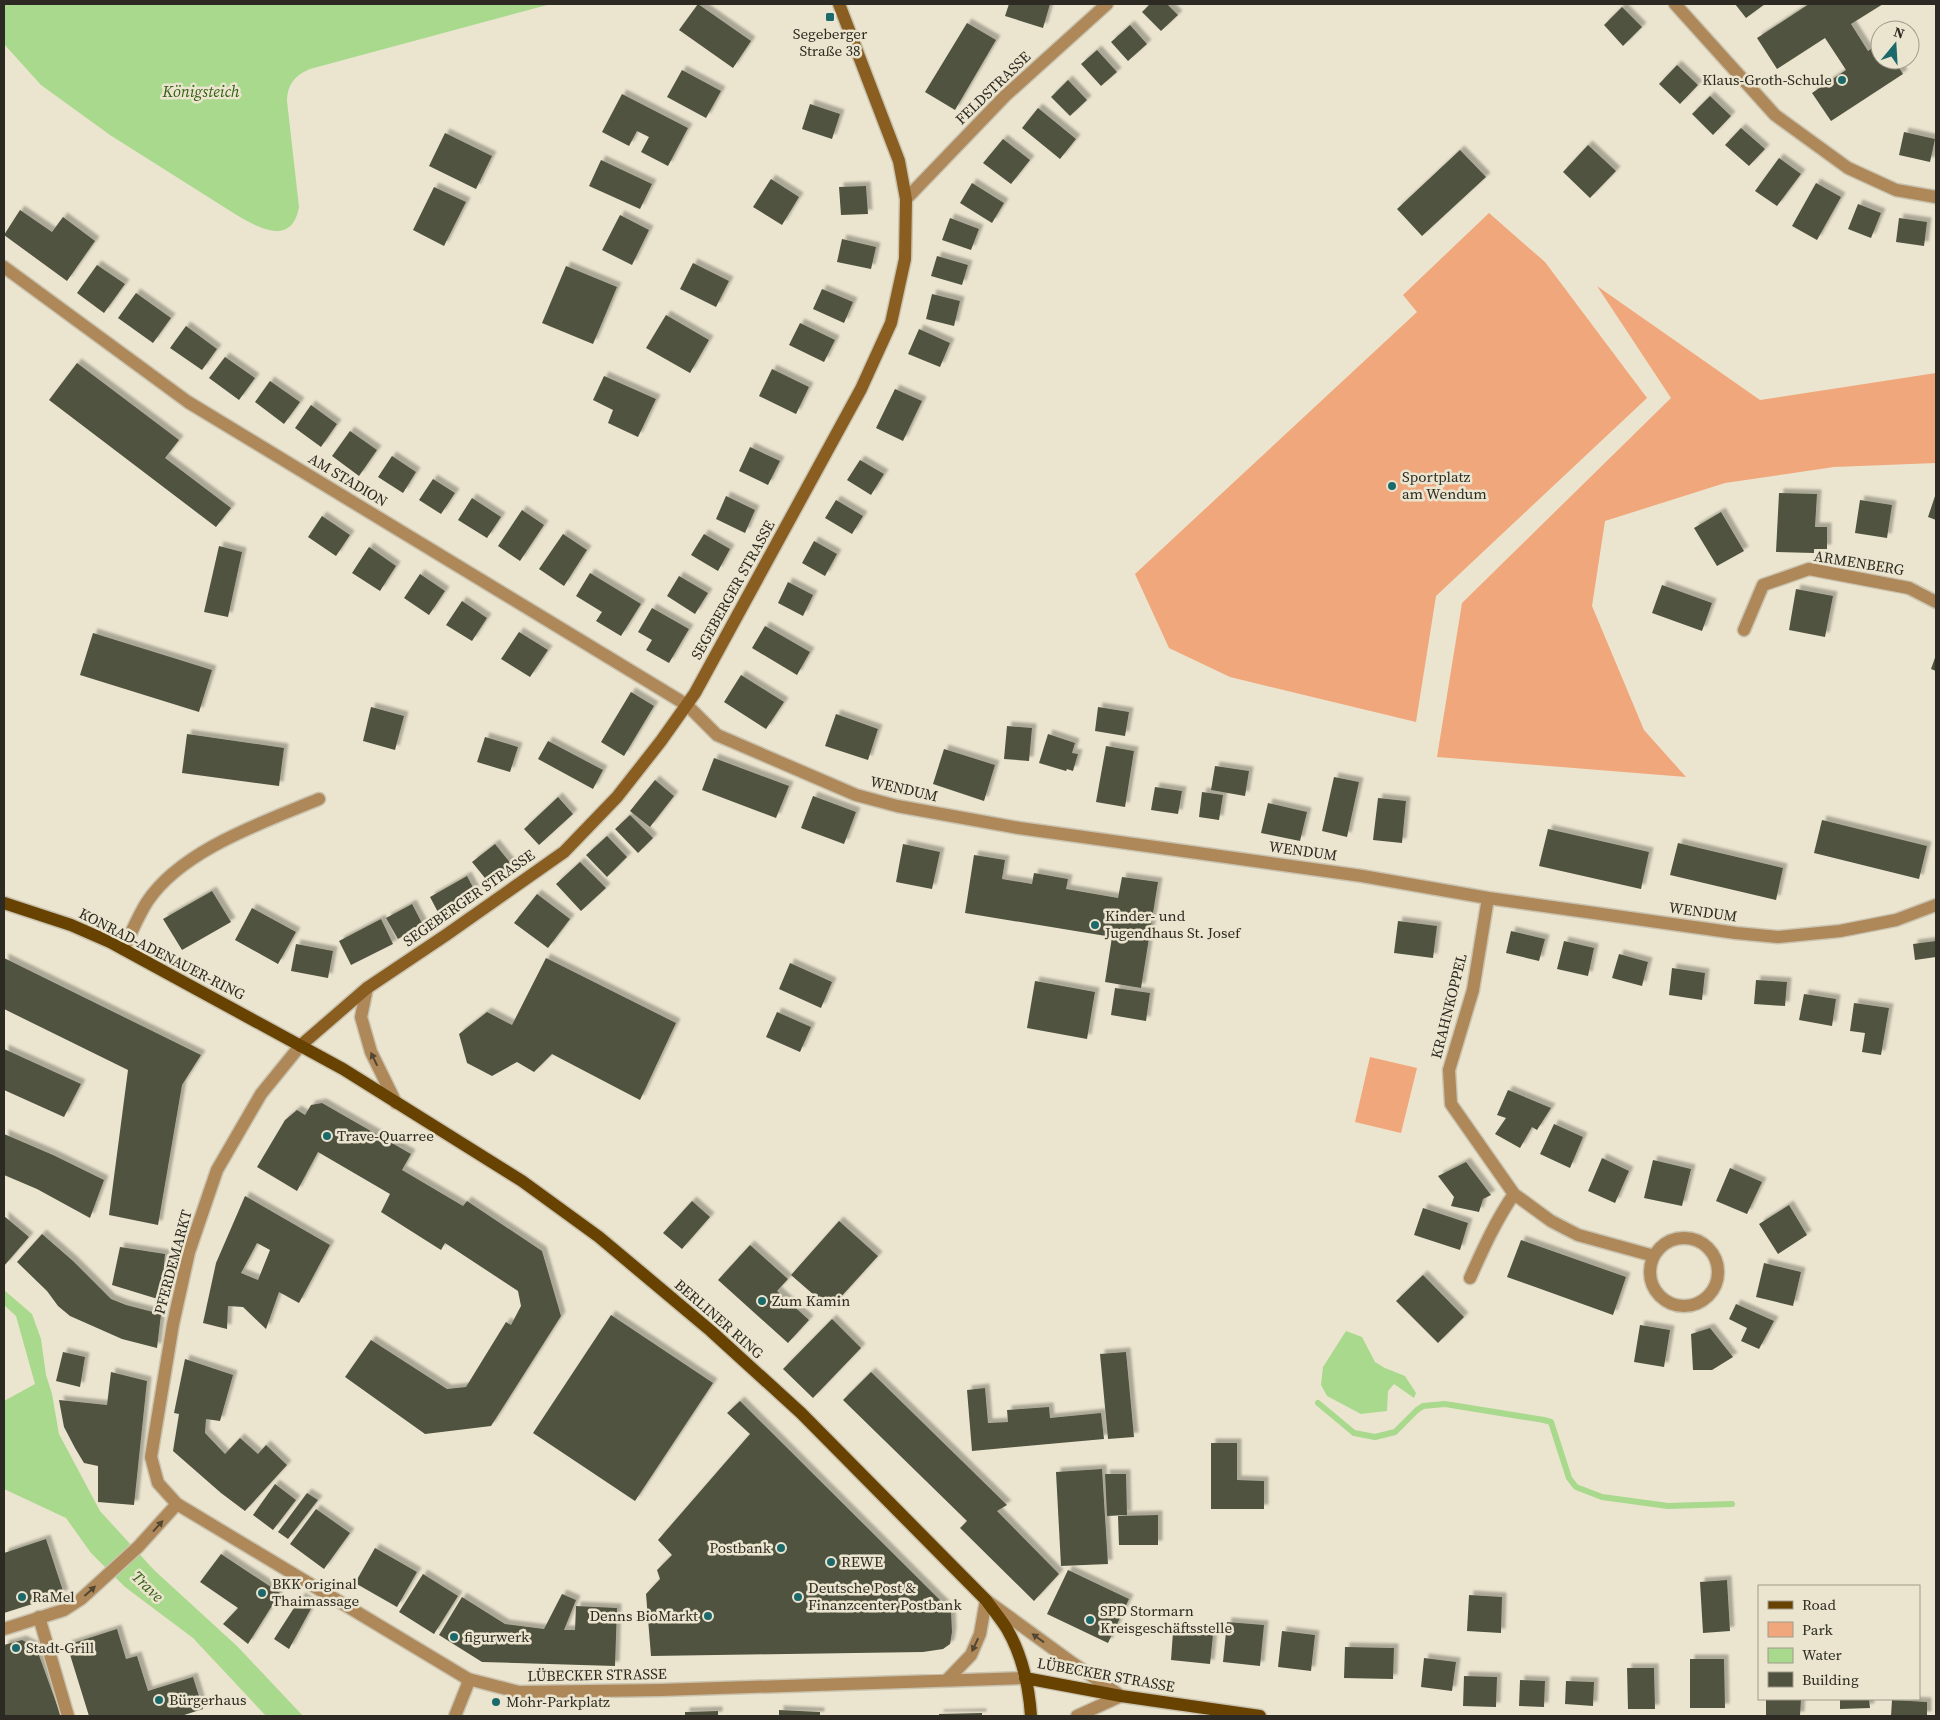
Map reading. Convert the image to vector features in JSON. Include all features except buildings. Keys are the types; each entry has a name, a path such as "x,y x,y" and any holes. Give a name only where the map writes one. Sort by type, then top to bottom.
{"main road":[{"name":"SEGEBERGER STRASSE","path":"300,1046 367,988 564,852 617,797 662,741 707,673 861,389 891,323 906,260 906,199 899,161 839,4"},
{"name":"KONRAD-ADENAUER-RING","path":"4,903 71,925 123,949 300,1046"},
{"name":"BERLINER RING","path":"300,1046 343,1069 522,1181 633,1264 711,1331 801,1413 986,1600 1007,1628 1018,1651 1025,1678 1031,1716"},
{"name":"LÜBECKER STRASSE","path":"1025,1678 1121,1696 1260,1716"}],"street":[{"name":"FELDSTRASSE","path":"906,199 1005,96 1107,4"},
{"path":"1674,4 1775,115 1848,168 1896,190 1936,197"},
{"name":"AM STADION","path":"4,267 188,402 687,705"},
{"name":"ARMENBERG","path":"1744,630 1763,586 1809,569 1909,588 1936,602"},
{"name":"WENDUM","path":"687,705 717,735 856,795 897,806 1019,828 1362,876 1488,898 1736,933 1778,937 1840,932 1896,920 1936,905"},
{"path":"123,949 148,901 178,868 228,838 318,799"},
{"name":"KRAHNKOPPEL","path":"1488,898 1473,990 1449,1070 1451,1104 1514,1194 1551,1221 1578,1235 1654,1256"},
{"path":"367,988 361,1017 371,1052 396,1103"},
{"name":"PFERDEMARKT","path":"177,1504 158,1483 151,1457 173,1324 189,1252 217,1170 261,1094 300,1046"},
{"path":"1470,1278 1486,1243 1514,1194"},
{"path":"1690,1238 1701,1242 1712,1251 1717,1262 1718,1274 1713,1291 1703,1300 1692,1305 1679,1306 1665,1300 1653,1286 1650,1269 1654,1256 1660,1247 1672,1240 1690,1238"},
{"path":"4,1629 64,1610 81,1599 138,1547 177,1504"},
{"name":"LÜBECKER STRASSE","path":"177,1504 468,1679 518,1692 661,1690 1025,1678"},
{"path":"946,1681 971,1655 980,1634 986,1600"},
{"name":"BERLINER RING","path":"986,1600 1121,1696"},
{"path":"39,1617 68,1716"},
{"path":"455,1716 468,1679"},
{"path":"1077,1716 1121,1696"}],"green space":[{"name":"Sportplatz am Wendum","path":"1489,213 1545,262 1647,398 1436,596 1416,722 1230,677 1169,648 1135,574 1417,312 1403,295"},
{"path":"1597,286 1760,400 1936,373 1936,463 1834,467 1725,483 1605,521 1592,606 1644,730 1686,777 1437,757 1462,603 1671,398"},
{"path":"1370,1057 1417,1068 1401,1133 1355,1122"}],"water":[{"name":"Königsteich","path":"4,4 551,4 310,69 300,74 290,85 287,95 299,207 295,219 289,227 273,231 235,214 110,135 41,85 4,44"},
{"name":"Trave","path":"4,1290 32,1314 41,1339 46,1375 52,1394 59,1434 100,1511 154,1570 237,1646 303,1716 266,1716 193,1638 125,1587 91,1553 66,1518 4,1489 4,1401 35,1384 16,1316 4,1305"},
{"path":"1346,1331 1362,1337 1375,1362 1405,1376 1416,1393 1414,1398 1394,1384 1388,1391 1387,1411 1361,1414 1327,1396 1321,1385 1323,1367"}],"waterway":[{"path":"1318,1403 1354,1433 1375,1437 1395,1432 1423,1406 1445,1404 1544,1420 1551,1422 1569,1478 1576,1487 1602,1497 1668,1506 1732,1504"}],"place":[{"name":"Segeberger Straße 38","path":"830,17"},
{"name":"Klaus-Groth-Schule","path":"1842,80"},
{"name":"Sportplatz am Wendum","path":"1392,486"},
{"name":"Kinder- und Jugendhaus St. Josef","path":"1095,925"},
{"name":"Trave-Quarree","path":"327,1136"},
{"name":"Zum Kamin","path":"762,1301"},
{"name":"Postbank","path":"781,1548"},
{"name":"REWE","path":"831,1562"},
{"name":"BKK original Thaimassage","path":"262,1593"},
{"name":"RaMel","path":"22,1597"},
{"name":"Deutsche Post & Finanzcenter Postbank","path":"798,1597"},
{"name":"Denns BioMarkt","path":"708,1616"},
{"name":"SPD Stormarn Kreisgeschäftsstelle","path":"1090,1620"},
{"name":"figurwerk","path":"454,1637"},
{"name":"Stadt-Grill","path":"16,1648"},
{"name":"Bürgerhaus","path":"159,1700"},
{"name":"Mohr-Parkplatz","path":"496,1702"}]}
